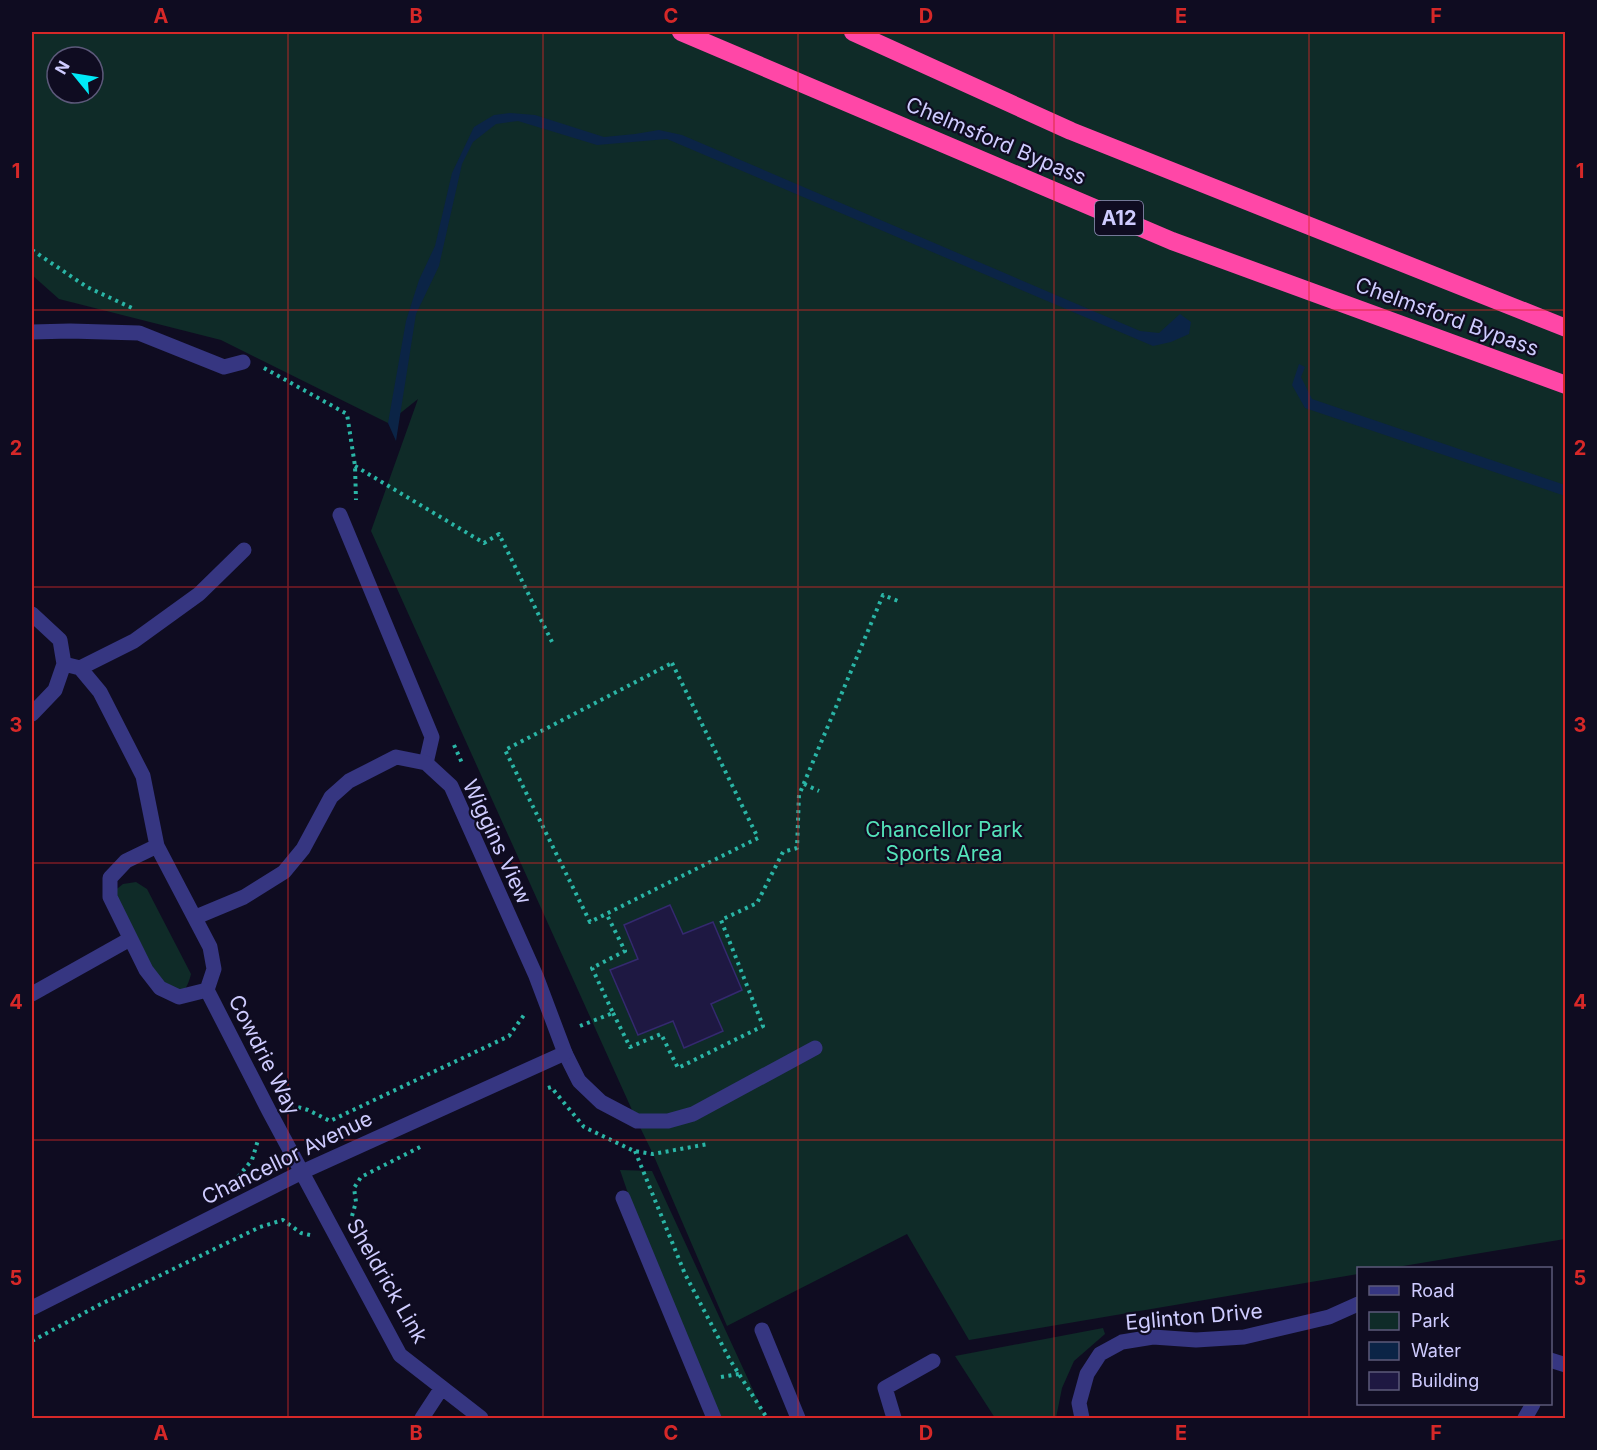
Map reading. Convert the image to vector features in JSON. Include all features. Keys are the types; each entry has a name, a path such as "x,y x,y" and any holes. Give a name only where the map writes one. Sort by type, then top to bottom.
{"highway":[{"name":"Chelmsford Bypass","path":"681,32 1172,240 1566,385"},
{"name":"Chelmsford Bypass","path":"853,32 1071,131 1566,328"}],"street":[{"path":"32,332 140,333 224,367 243,362"},
{"path":"196,917 244,897 284,872 303,849 331,797 349,781 396,757 426,763 432,737 340,515"},
{"path":"64,664 80,668 134,641 199,594 244,550"},
{"path":"32,614 60,640 64,664 55,690 32,714"},
{"name":"Cowdrie Way","path":"80,668 99,693 143,776 157,846 210,947 214,969 207,990 302,1172"},
{"name":"Wiggins View","path":"426,763 451,786 536,976 565,1053 579,1080 601,1102 637,1121 668,1121 693,1114 814,1048"},
{"name":"Cowdrie Way","path":"157,846 126,861 110,878 110,897 146,970 160,988 179,997 207,990"},
{"path":"32,994 130,939"},
{"name":"Chancellor Avenue","path":"32,1308 302,1172 565,1053"},
{"name":"Sheldrick Link","path":"302,1172 400,1355 481,1419"},
{"path":"623,1198 714,1419"},
{"name":"Eglinton Drive","path":"1082,1419 1079,1402 1087,1374 1100,1354 1122,1342 1152,1337 1196,1340 1244,1337 1329,1317 1357,1305"},
{"path":"762,1330 798,1419"},
{"path":"894,1419 885,1388 933,1361"},
{"path":"422,1419 441,1389"},
{"path":"1525,1419 1532,1405"}],"path":[{"path":"355,466 484,543 499,534 554,645"},
{"path":"607,914 625,951 592,968 630,1047 661,1034 678,1068 763,1026 721,920 757,903 783,852 797,848 799,795 883,595 898,601"},
{"path":"672,663 758,838 607,914 590,922 505,750 672,663"},
{"path":"804,784 819,791"},
{"path":"285,1104 308,1110 330,1121 509,1036 524,1015 521,1006"},
{"path":"556,1032 593,1022 614,1013"},
{"path":"540,1092 551,1087 584,1127 634,1151 653,1154 708,1144"},
{"path":"234,1181 252,1160 258,1140 255,1130"},
{"path":"32,1341 99,1305 260,1227 283,1220 301,1233 316,1237 334,1232 351,1220 356,1202 354,1188 361,1177 433,1140"},
{"path":"634,1151 685,1274 730,1360 767,1419"}],"green space":[{"name":"Chancellor Park Sports Area","path":"32,32 1565,32 1565,1239 1397,1267 1357,1267 1357,1274 969,1340 907,1234 727,1326 653,1154 371,531 418,399 388,423 221,340 59,299 32,275"},
{"path":"136,882 147,889 191,974 186,988 180,994 166,997 113,892 123,884"},
{"path":"620,1170 652,1171 766,1418 712,1418 680,1345"},
{"path":"1103,1328 1105,1334 1074,1361 1062,1388 1056,1418 995,1418 955,1356"}],"water":[{"path":"510,113 535,115 604,137 659,130 682,135 1140,331 1159,333 1180,314 1191,322 1189,334 1171,342 1153,346 667,139 597,145 518,121 496,124 473,142 462,164 439,266 416,314 396,441 388,423 406,321 419,280 435,246 452,173 474,127 494,115"},
{"path":"1299,364 1305,367 1301,377 1312,399 1565,485 1565,496 1305,408 1292,385"}],"building":[{"path":"670,905 683,934 713,922 742,990 711,1004 723,1031 684,1048 673,1021 638,1035 610,970 638,959 624,925"}]}
